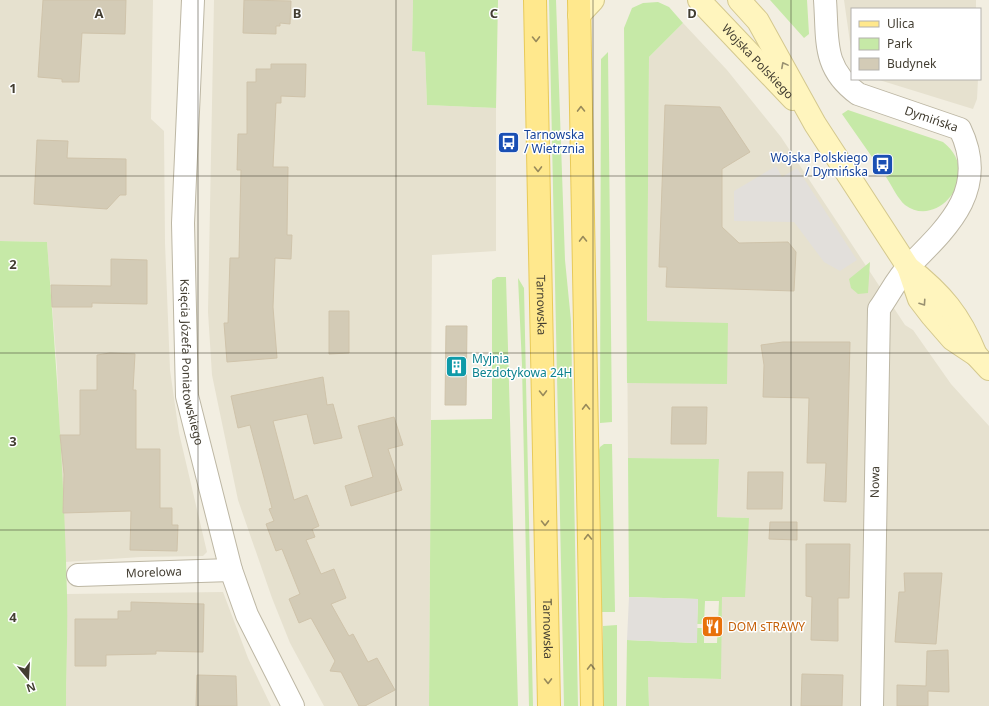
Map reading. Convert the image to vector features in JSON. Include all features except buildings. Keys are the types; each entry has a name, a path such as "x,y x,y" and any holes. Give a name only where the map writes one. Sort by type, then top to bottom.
{"main road":[{"name":"Tarnowska","path":"535,0 549,706"},
{"path":"584,5 592,706"}],"street":[{"name":"Księcia Józefa Poniatowskiego","path":"193,0 183,223 187,396 231,570 248,615 293,706"},
{"name":"Wojska Polskiego","path":"699,0 815,124"},
{"name":"Wojska Polskiego","path":"739,0 758,21 815,124 908,267 919,299 952,338 982,362"},
{"name":"Dymińska","path":"825,0 829,57 837,75 858,94 960,129 971,140 983,162 984,179 981,192 972,206 941,238 908,267"},
{"name":"Nowa","path":"872,706 878,319 879,309 908,267"},
{"name":"Morelowa","path":"78,575 231,570"}],"shaded area":[{"path":"0,0 153,0 151,119 164,131 165,243 170,370 179,433 207,552 203,556 141,557 65,562 57,368 47,242 0,241"},
{"path":"214,0 413,0 412,51 425,52 427,105 496,108 496,251 432,255 429,706 324,706 290,643 272,598 238,500 212,375 208,312"},
{"path":"844,0 976,0 976,8 851,8 851,49"},
{"path":"683,23 727,70 781,137 905,325 913,330 951,384 989,426 989,706 649,706 648,677 719,679 722,596 749,518 717,517 719,459 628,458 627,321 647,321 649,57"},
{"path":"879,80 978,80 977,99 973,109"},
{"path":"776,166 782,177 797,168 857,260 840,271 824,262 794,222 734,221 734,191"},
{"path":"223,592 248,658 271,706 66,706 67,594"},
{"path":"629,597 698,599 697,643 627,640"}],"green space":[{"path":"413,0 498,0 496,108 427,105 425,52 412,51"},
{"path":"549,0 556,0 565,260 571,321 578,706 564,706"},
{"path":"770,0 807,0 809,34 804,38"},
{"path":"658,2 669,7 683,23 649,57 647,321 728,323 727,384 627,383 624,28 632,8 643,3"},
{"path":"608,52 612,422 600,423 601,59"},
{"path":"848,110 943,142 954,155 959,169 958,183 952,195 942,204 931,210 918,211 905,205 897,196 886,177 892,173 878,153 872,157 842,114"},
{"path":"0,241 47,242 62,462 66,550 66,706 0,706"},
{"path":"870,262 868,293 858,294 851,288 849,279"},
{"path":"497,277 506,277 518,706 429,706 431,420 492,419 492,280"},
{"path":"518,278 524,288 533,706 529,706 522,365"},
{"path":"604,444 612,444 615,612 602,612 598,453 600,447"},
{"path":"628,458 719,459 717,517 749,518 745,597 722,597 721,679 648,677 649,706 626,706 627,640 696,643 697,628 704,628 704,643 717,643 719,601 705,601 704,624 697,624 698,599 629,597"},
{"path":"617,625 617,706 603,706 603,626"}],"place":[{"name":"Tarnowska / Wietrznia","path":"509,142"},
{"name":"Wojska Polskiego / Dymińska","path":"883,165"},
{"name":"Myjnia Bezdotykowa 24H","path":"456,366"},
{"name":"DOM sTRAWY","path":"712,627"}]}
